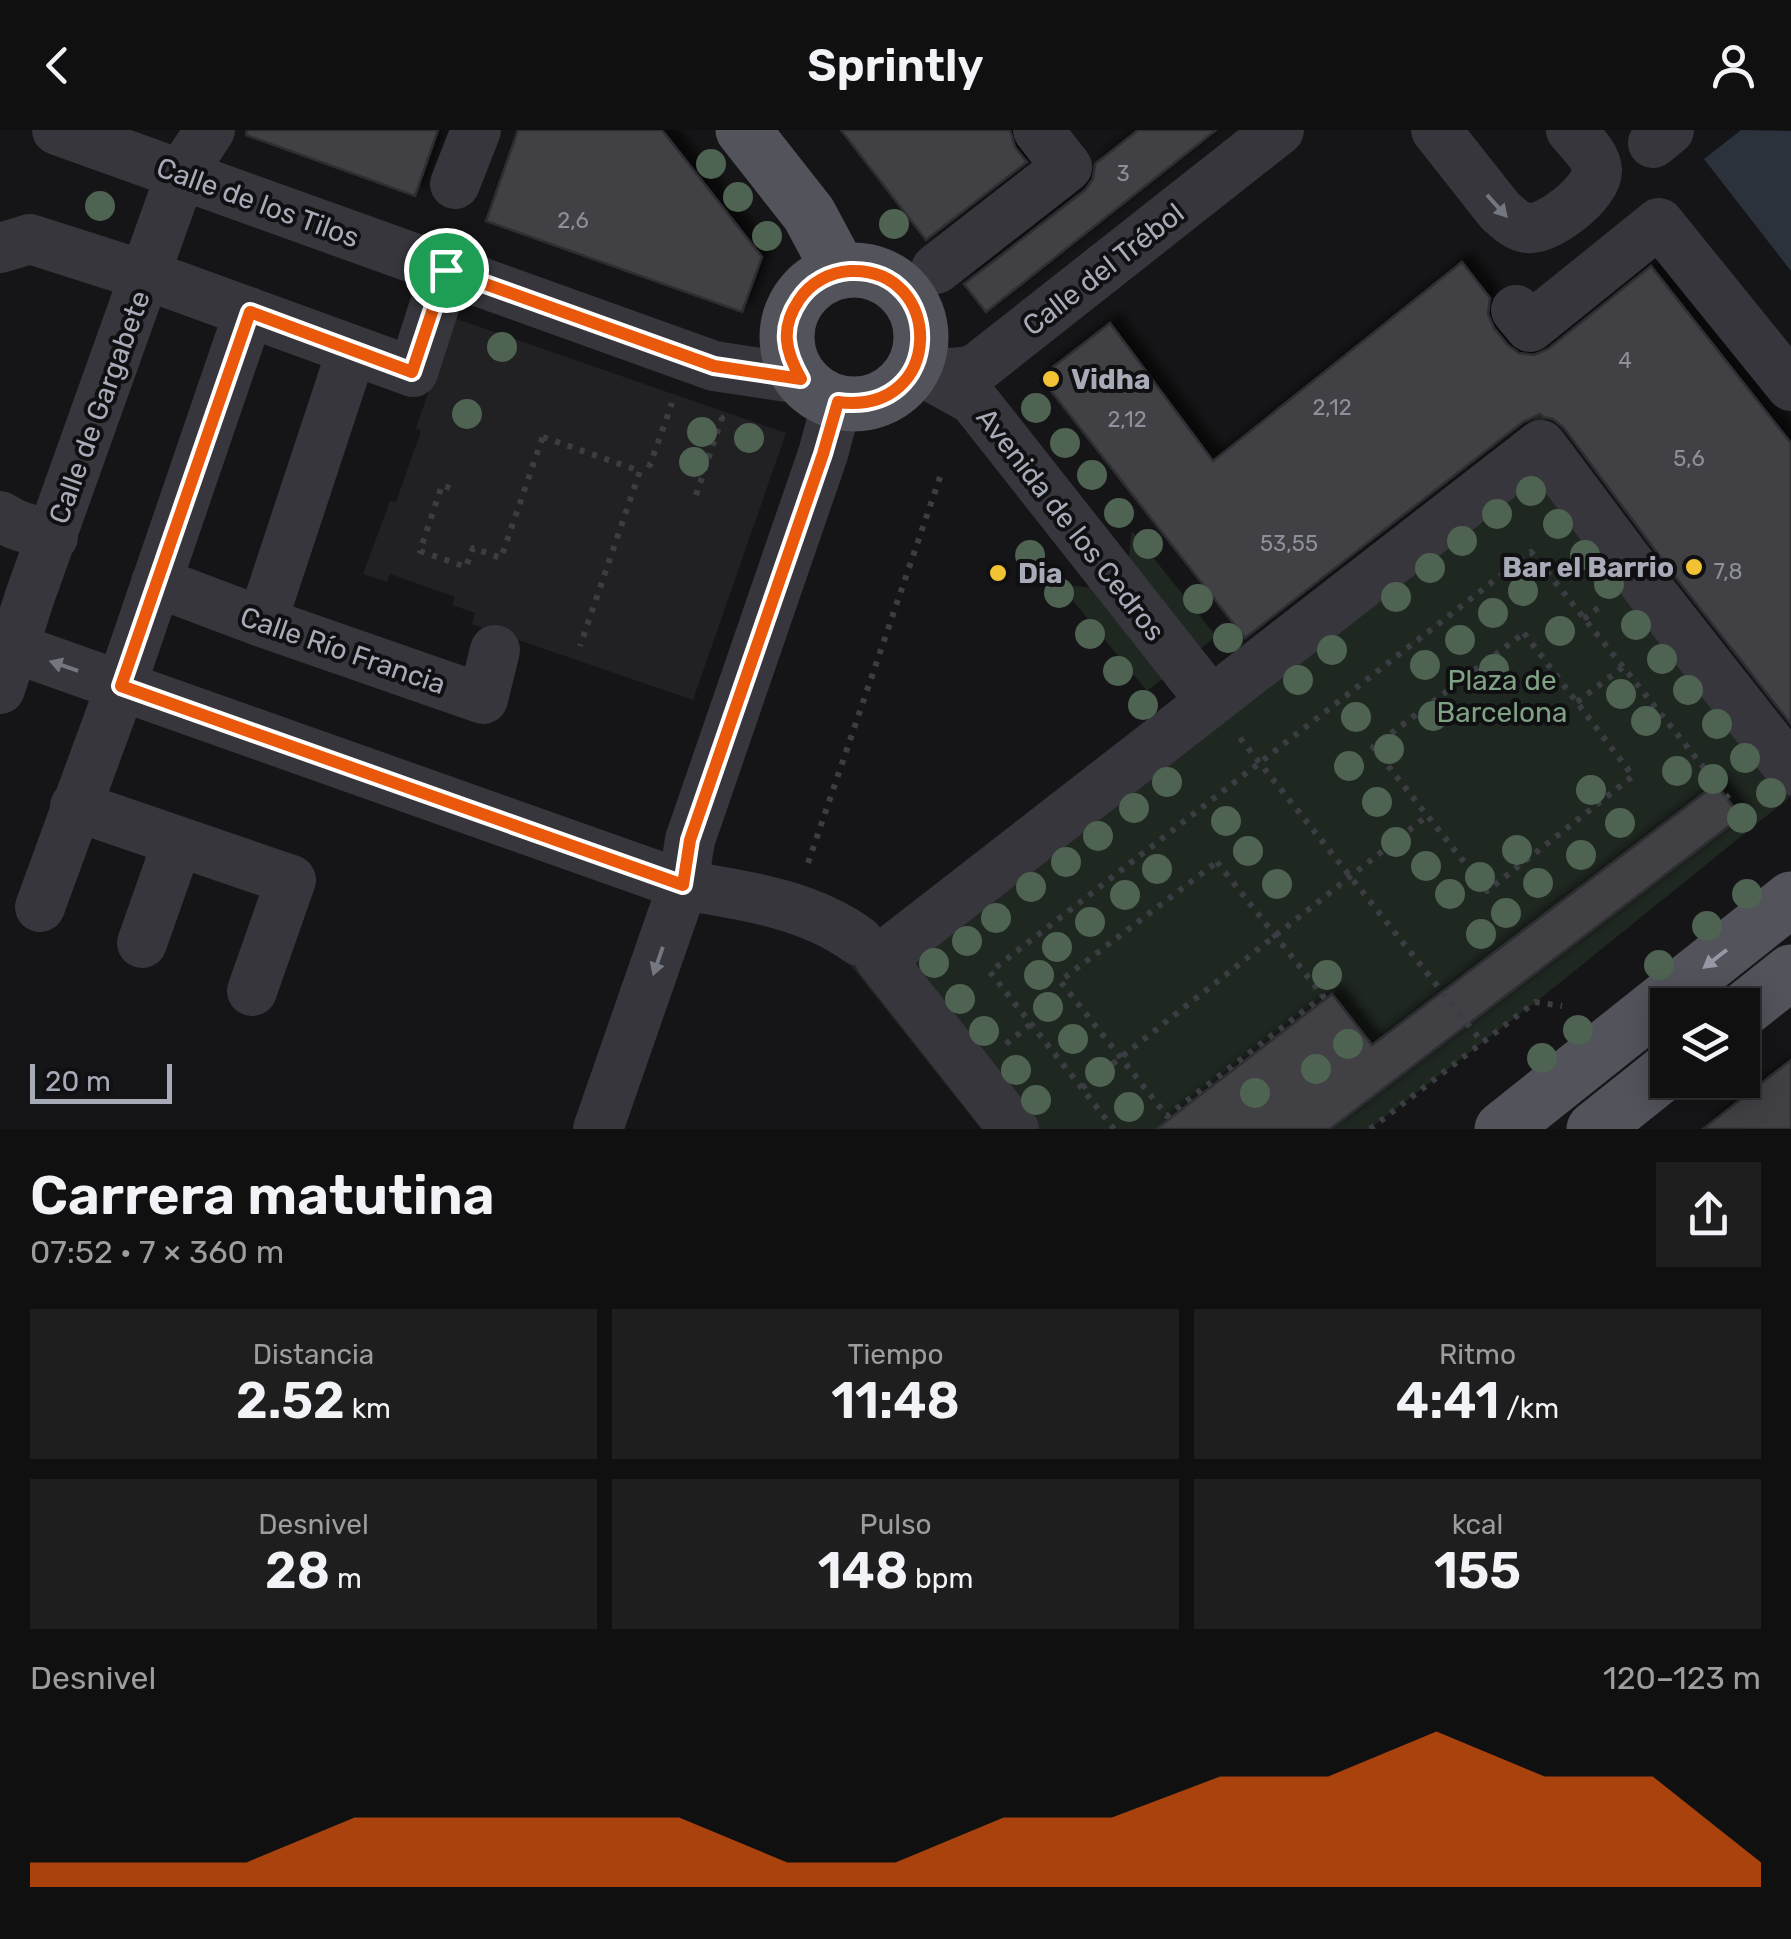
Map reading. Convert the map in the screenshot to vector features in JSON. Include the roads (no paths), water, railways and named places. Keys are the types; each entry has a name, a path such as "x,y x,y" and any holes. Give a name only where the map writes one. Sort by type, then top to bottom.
{"main road":[{"path":"743,130 809,214 840,272"},
{"path":"863,271 886,278 916,310 921,332 915,365 908,378 882,398 855,404 819,390 790,359 786,337 790,314 818,280 840,272 863,271"},
{"path":"1517,1117 1791,899"},
{"path":"1760,997 1791,972"},
{"path":"1598,1128 1650,1085"}],"street":[{"name":"Calle de los Tilos","path":"57,130 714,366 819,390"},
{"name":"Calle de Gargabete","path":"4,660 53,537 181,174 210,130"},
{"path":"455,184 476,130"},
{"path":"1436,130 1500,211 1529,229 1545,225 1592,187 1597,172 1592,156 1571,130"},
{"path":"936,269 1068,166 1045,132"},
{"name":"Calle del Trébol","path":"915,365 938,373 958,374 976,369 1253,138"},
{"path":"1516,310 1530,327 1659,223 1791,386"},
{"path":"0,248 30,238 412,372 446,270"},
{"path":"40,906 121,686 250,312"},
{"path":"262,622 352,350"},
{"name":"Avenida de los Cedros","path":"915,365 972,399 1211,702"},
{"path":"598,1129 683,885 690,840 823,454 819,390"},
{"path":"1014,1129 880,959 1541,445 1791,770"},
{"path":"0,516 53,537"},
{"name":"Calle Río Francia","path":"156,582 482,699 496,650"},
{"path":"4,660 121,686 683,885 757,897 838,925 859,941"},
{"path":"75,806 291,880 252,991"},
{"path":"142,943 178,841"},
{"path":"1517,1117 1571,1109 1598,1128"}],"place":[{"name":"Vidha","path":"1051,379"},
{"name":"Bar el Barrio","path":"1694,567"},
{"name":"Dia","path":"998,573"}],"park label":[{"name":"Plaza de Barcelona","path":"1502,696"}]}
